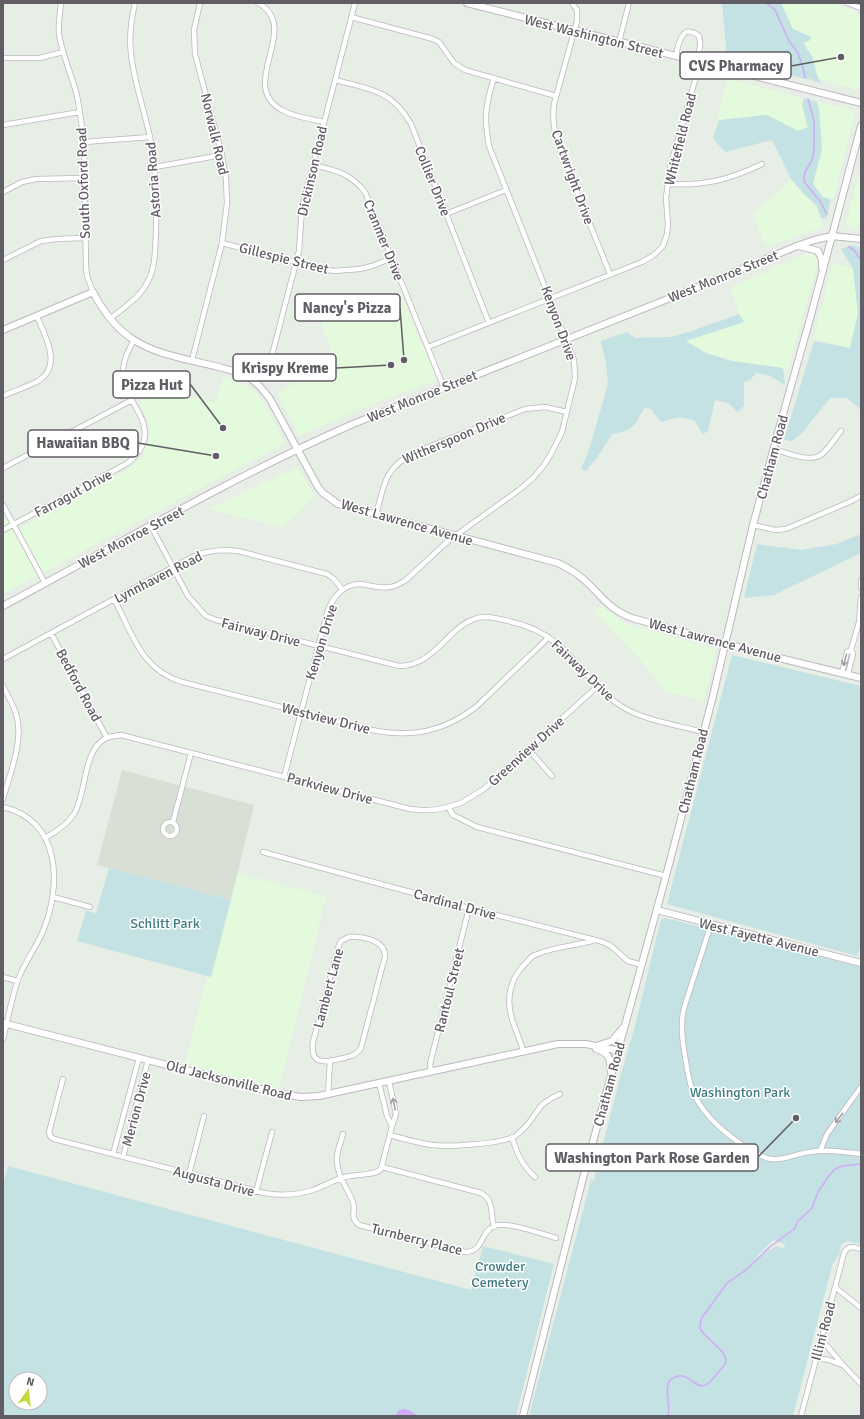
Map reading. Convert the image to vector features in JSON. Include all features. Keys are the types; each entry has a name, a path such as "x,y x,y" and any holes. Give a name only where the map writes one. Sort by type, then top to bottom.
{"street":[{"name":"South Oxford Road","path":"61,3 59,26 63,52 71,74 80,112 84,142 84,238 87,276 93,292"},
{"name":"Astoria Road","path":"110,319 140,294 148,282 152,272 155,249 157,214 155,167 150,137 131,54 131,27 134,3"},
{"name":"Norwalk Road","path":"192,360 222,243 227,203 226,179 222,155 195,54 194,30 200,3"},
{"path":"258,3 269,12 274,23 275,35 264,79 266,92 272,102 282,110 324,122"},
{"name":"Dickinson Road","path":"255,382 265,369 272,355 296,262 300,239 302,208 355,3"},
{"name":"West Washington Street","path":"467,3 861,103"},
{"name":"Cartwright Drive","path":"572,3 578,14 575,31 556,96 553,115 554,132 610,274"},
{"path":"619,42 629,3"},
{"path":"847,3 861,8"},
{"path":"351,17 427,36 439,42 450,59 465,70 556,96"},
{"name":"Whitefield Road","path":"428,347 648,259 663,246 668,225 666,198 667,184 670,167 698,62 701,43 699,36 693,32 688,32 682,36 676,56"},
{"path":"3,58 40,58 63,52"},
{"name":"Kenyon Drive","path":"284,777 329,607 336,595 342,589 359,584 384,588 398,585 406,580 456,536 519,490 539,471 558,440 575,378 574,360 489,146 486,130 486,108 494,78"},
{"name":"Collier Drive","path":"335,80 368,88 381,93 395,102 403,110 411,124 489,322"},
{"path":"3,125 80,112"},
{"name":"Chatham Road","path":"523,1416 583,1178 666,876 773,449 822,274 861,126"},
{"path":"84,142 150,137"},
{"path":"155,167 222,155"},
{"path":"667,184 696,185 716,182 732,178 762,164"},
{"name":"Cranmer Drive","path":"313,165 338,171 353,179 364,192 374,211 444,388"},
{"path":"3,192 22,182 36,178 84,178"},
{"path":"446,214 506,190"},
{"name":"West Monroe Street","path":"3,606 218,489 297,450 370,417 566,340 797,246 832,236 861,239"},
{"path":"3,260 41,241 84,238"},
{"name":"Gillespie Street","path":"222,243 334,271 372,266 392,258"},
{"path":"797,246 815,249 820,252 822,260 822,274"},
{"path":"3,330 93,292"},
{"name":"West Lawrence Avenue","path":"93,292 101,307 110,319 123,332 134,340 157,351 236,371 262,387 314,481 323,494 338,504 558,563 567,567 582,578 605,603 624,616 725,644 861,678"},
{"path":"3,396 38,381 46,374 49,368 51,354 37,316"},
{"name":"Farragut Drive","path":"3,530 128,463 134,458 142,446 145,436 145,429 143,421 124,384 123,369 126,354 134,340"},
{"path":"4,468 132,400"},
{"name":"Witherspoon Drive","path":"376,515 384,485 389,473 398,462 413,453 525,409 545,407 566,412"},
{"path":"773,449 806,458 820,456 841,431"},
{"path":"754,525 775,530 786,529 861,496"},
{"path":"3,504 45,583"},
{"name":"Fairway Drive","path":"151,526 188,596 206,616 216,620 392,665 405,666 418,663 425,659 462,626 477,618 490,617 517,622 538,630 561,645 614,702 644,717 703,732"},
{"name":"Lynnhaven Road","path":"3,659 173,568 204,552 213,550 229,550 327,574 334,579 342,589"},
{"path":"861,581 861,587"},
{"path":"845,674 853,654 851,650 859,622 861,597"},
{"name":"Westview Drive","path":"114,599 143,655 157,670 166,675 182,682 382,732 409,734 425,732 444,726 466,715 550,637"},
{"name":"Bedford Road","path":"51,633 107,738"},
{"path":"3,686 11,700 16,716 18,732 18,743 3,799"},
{"name":"Greenview Drive","path":"448,807 461,803 484,789 598,686"},
{"name":"Parkview Drive","path":"107,738 121,735 130,737 410,810 437,810 448,807"},
{"path":"45,838 64,827 74,814 91,756 98,745 107,738"},
{"path":"528,749 552,776"},
{"path":"173,822 191,753"},
{"path":"3,807 25,816 36,825 45,838 53,861 55,882 43,929 17,981 5,1024 3,1039"},
{"path":"448,807 453,815 477,827 666,876"},
{"name":"Cardinal Drive","path":"263,852 608,944 628,961 642,965"},
{"path":"52,897 90,907"},
{"name":"Rantoul Street","path":"431,1072 430,1064 469,908"},
{"name":"West Fayette Avenue","path":"657,910 861,963"},
{"path":"711,924 682,1018 684,1052 690,1082 701,1107 722,1129 739,1142 772,1160 820,1150 861,1154"},
{"name":"Lambert Lane","path":"356,936 370,940 380,946 385,955 361,1048 356,1054 330,1062 317,1060 314,1056 313,1047 339,945 341,941 348,937 356,936"},
{"path":"523,1051 513,1023 510,1008 511,986 514,977 521,967 533,955 593,941"},
{"path":"3,977 17,981"},
{"name":"Old Jacksonville Road","path":"5,1024 284,1095 309,1097 558,1044 579,1043 619,1050"},
{"path":"598,1046 614,1039 626,1025"},
{"path":"569,1043 575,1046 606,1053 609,1057 611,1077"},
{"name":"Merion Drive","path":"113,1154 139,1058"},
{"name":"Merion Drive","path":"123,1157 148,1060"},
{"path":"328,1094 330,1062"},
{"name":"Augusta Drive","path":"63,1079 49,1132 49,1137 54,1139 272,1195 295,1194 313,1190 341,1178 379,1172 382,1166"},
{"path":"389,1081 396,1114 382,1166 485,1195 491,1204 491,1219 494,1227 509,1226 556,1238"},
{"path":"379,1083 387,1116 392,1126"},
{"path":"820,1150 822,1143 830,1130 861,1087"},
{"path":"390,1136 424,1144 442,1146 476,1144 512,1138 526,1127 542,1105 560,1094"},
{"path":"126,1106 136,1108"},
{"path":"189,1174 204,1116"},
{"path":"256,1192 272,1132"},
{"name":"Turnberry Place","path":"343,1134 337,1156 337,1164 341,1178 353,1204 354,1219 359,1224 465,1252 471,1252 476,1249 487,1232 494,1227"},
{"path":"512,1138 522,1163 535,1177"},
{"name":"Illini Road","path":"800,1416 844,1253 847,1248 853,1247 861,1249"},
{"path":"835,1287 861,1308"},
{"path":"821,1340 861,1384"},
{"path":"816,1358 829,1360 843,1365"}],"shaded area":[{"path":"780,3 836,3 861,14 861,88 858,90 812,77 804,34 793,31"},
{"path":"728,79 798,97 801,100 808,127 798,131 767,115 716,121"},
{"path":"817,102 848,109 854,117 833,200 823,197 812,184 822,149"},
{"path":"861,166 861,231 849,228 846,223"},
{"path":"791,179 817,207 823,227 766,247 753,215"},
{"path":"811,252 817,257 818,260 816,270 788,368 784,372 783,368 732,361 706,353 685,341 744,322 739,314 731,287 767,272 776,266"},
{"path":"833,263 853,268 858,313 850,348 813,339"},
{"path":"400,292 437,380 367,406 299,436 277,393 335,361 318,314"},
{"path":"224,376 241,382 257,394 266,406 285,443 3,594 3,511 14,531 126,470 142,457 149,440 149,423 139,402 161,389 215,403"},
{"path":"297,467 315,496 283,527 209,509"},
{"path":"601,605 629,625 716,649 704,701 665,691 644,664 594,611"},
{"path":"122,770 254,805 231,900 97,865"},
{"path":"237,873 326,896 279,1089 185,1065 207,976 211,976"},
{"path":"405,1409 418,1416 395,1416 399,1410"}],"green space":[{"path":"722,3 781,3 793,29 811,37 809,41 803,43 812,56 817,75 821,83 815,82 809,77 810,80 735,62 735,59 727,58"},
{"path":"804,98 817,102 819,110 822,149 813,184 823,197 831,199 826,218 821,218 817,206 791,179 772,140 725,152 713,138 719,120 767,115 798,131 808,127 802,105"},
{"path":"852,245 861,248 861,409 846,398 830,398 802,433 792,441 784,440 814,341 850,348 858,313 853,269 841,249"},
{"path":"739,314 744,322 686,341 706,353 732,361 783,368 785,385 768,376 756,373 750,380 744,382 744,406 738,412 728,403 715,400 708,431 703,434 694,420 679,417 661,422 651,409 645,408 633,426 624,431 612,434 597,458 586,471 581,469 589,450 608,384 606,363 601,341 627,332 635,338 670,337 692,331"},
{"path":"861,534 861,553 774,595 744,598 757,544 801,550 837,544"},
{"path":"732,655 861,686 861,946 857,956 667,904"},
{"name":"Schlitt Park","path":"109,868 231,900 211,977 77,941 86,911 96,913"},
{"name":"Washington Park","path":"665,918 861,967 861,1244 847,1241 841,1245 839,1257 837,1256 835,1262 833,1262 793,1416 529,1416 591,1180 597,1181 594,1179 662,919","holes":["773,1240 786,1245 783,1248 776,1246 754,1260"]},
{"name":"Crowder Cemetery","path":"8,1166 471,1290 483,1246 554,1264 516,1416 3,1416 3,1185"}],"waterway":[{"path":"766,3 775,10 789,41 798,53 805,78"},
{"path":"808,99 814,121 814,150 812,160 805,172 804,179 805,183 820,201 827,214"},
{"path":"849,247 854,250 861,260"},
{"path":"861,342 861,360"},
{"path":"668,1416 669,1407 667,1389 669,1381 675,1377 685,1376 695,1383 703,1386 711,1381 725,1364 726,1359 721,1350 706,1337 700,1328 701,1319 727,1283 746,1270 771,1246 794,1229 798,1221 812,1208 818,1192 835,1169 842,1166 861,1164"}],"place":[{"name":"CVS Pharmacy","path":"841,57"},
{"name":"Nancy's Pizza","path":"404,360"},
{"name":"Krispy Kreme","path":"391,365"},
{"name":"Pizza Hut","path":"223,428"},
{"name":"Hawaiian BBQ","path":"216,456"},
{"name":"Washington Park Rose Garden","path":"796,1118"}]}
